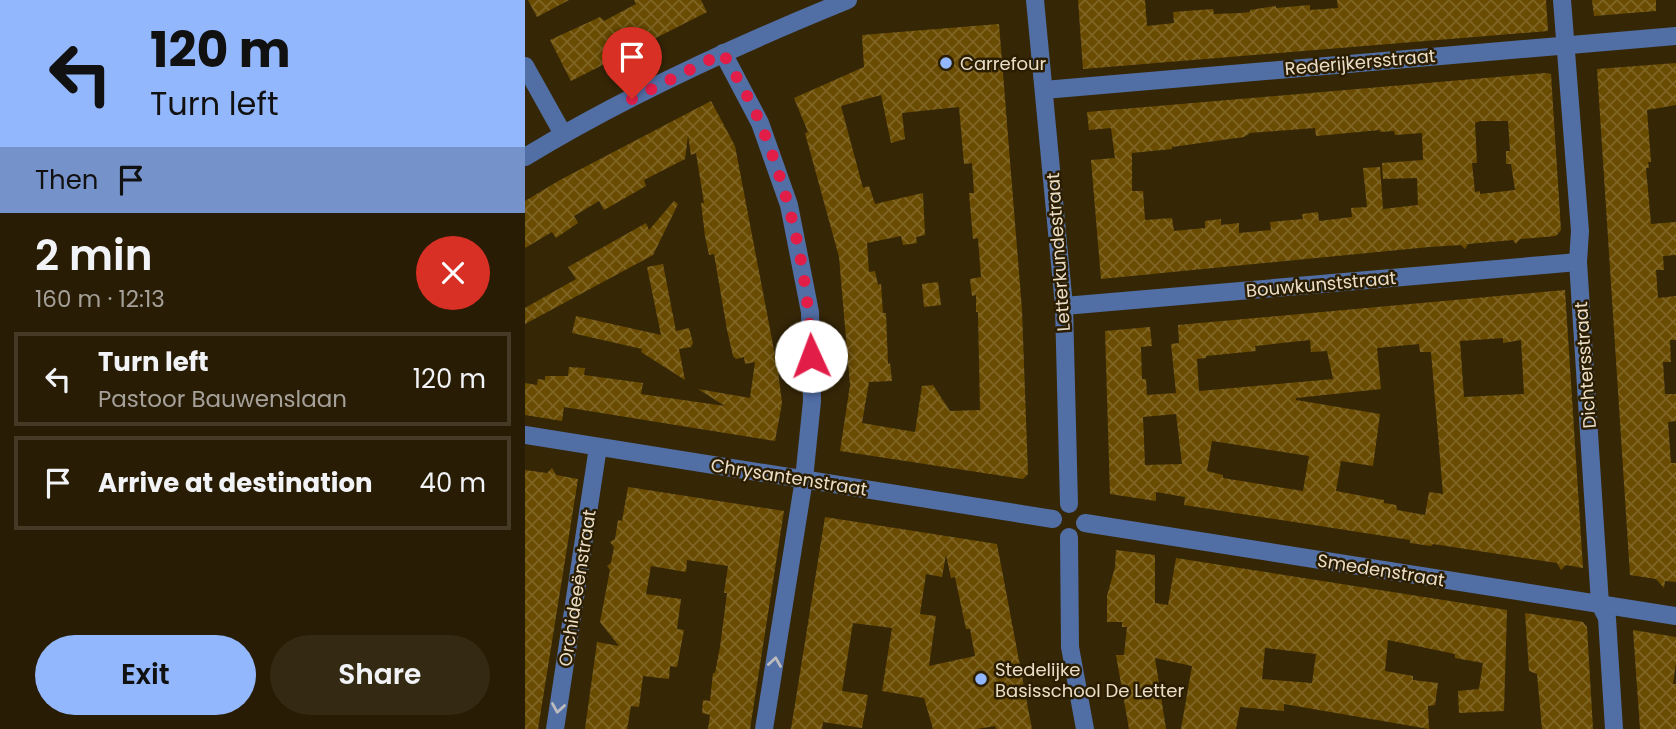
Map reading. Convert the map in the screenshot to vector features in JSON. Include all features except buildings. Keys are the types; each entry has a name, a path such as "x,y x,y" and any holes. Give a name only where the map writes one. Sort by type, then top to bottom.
{"street":[{"path":"525,157 563,134 723,53 848,0"},
{"name":"Letterkundestraat","path":"1035,0 1064,306 1069,504"},
{"name":"Dichtersstraat","path":"1562,0 1580,231 1578,262 1600,604 1607,618 1614,729"},
{"name":"Rederijkersstraat","path":"1044,90 1676,36"},
{"path":"723,53 760,123 789,205 810,312 812,401 804,479 764,729"},
{"path":"525,65 563,134"},
{"name":"Bouwkunststraat","path":"1064,306 1578,262"},
{"name":"Chrysantenstraat","path":"525,435 1053,519"},
{"name":"Orchideeënstraat","path":"555,729 599,447"},
{"path":"1069,504 1082,510 1085,523 1079,533 1069,537 1058,533 1053,519 1059,508 1069,504"},
{"name":"Smedenstraat","path":"1085,523 1676,616"},
{"path":"1069,537 1070,647 1085,729"}],"place":[{"name":"Carrefour","path":"946,63"},
{"name":"Stedelijke Basisschool De Letter","path":"981,679"}],"route":[{"path":"632,99 723,53 760,123 789,205 810,312 811,356"}]}
